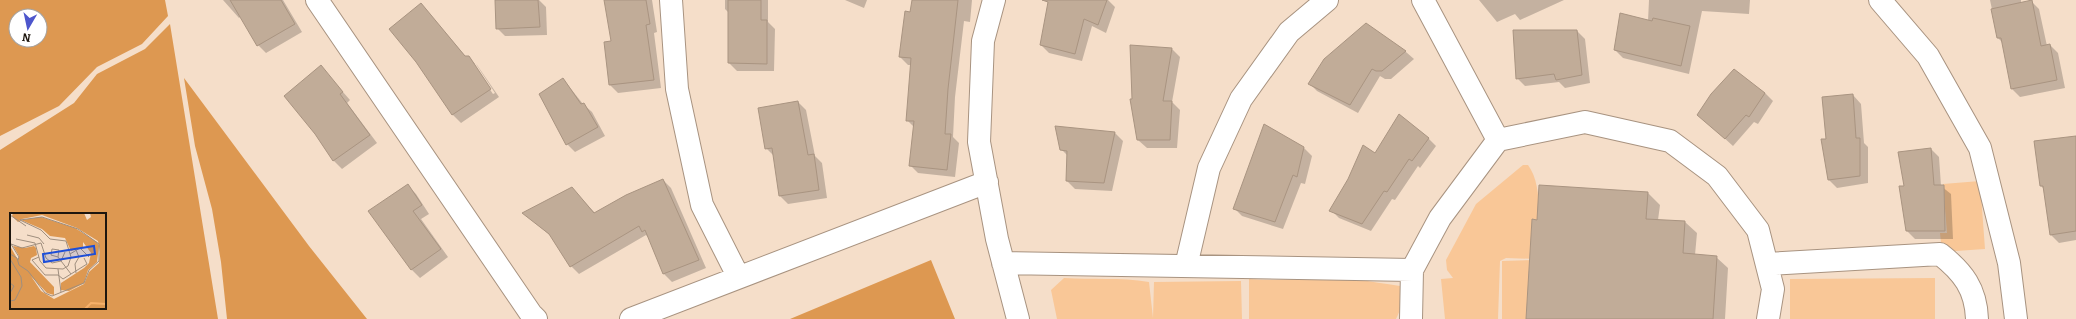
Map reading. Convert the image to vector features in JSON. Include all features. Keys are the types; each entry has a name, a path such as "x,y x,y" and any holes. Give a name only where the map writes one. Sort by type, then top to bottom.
{"street":[{"path":"671,0 677,89 702,205 738,276"},
{"path":"994,0 983,41 979,142 1003,263 1018,319"},
{"path":"1186,266 1209,168 1241,99 1289,32 1327,0"},
{"path":"1423,0 1498,140"},
{"path":"1880,0 1928,56 1980,148 2009,263 2016,319"},
{"path":"328,4 526,308 536,319"},
{"path":"1411,319 1412,270 1440,218 1498,140 1585,122 1670,141 1717,176 1758,230 1773,289 1768,319"},
{"path":"630,319 738,276 987,182"},
{"path":"1767,264 1940,254 1959,269 1976,302 1977,319"},
{"path":"1003,263 1412,270"}],"shaded area":[{"path":"0,0 165,0 168,16 142,44 97,67 59,106 0,136"},
{"path":"170,24 218,319 0,319 0,150 74,103 97,74 145,49"},
{"path":"184,78 309,246 367,319 227,319 221,262 212,209 195,146"},
{"path":"1523,165 1528,165 1537,185 1539,210 1537,259 1506,258 1500,261 1498,319 1445,319 1441,279 1453,278 1447,270 1446,260 1476,204"},
{"path":"1980,181 1985,249 1942,252 1940,233 1947,233 1943,184"},
{"path":"931,260 955,319 790,319"},
{"path":"1535,260 1535,319 1502,319 1502,261"},
{"path":"1064,278 1149,282 1153,318 1154,282 1241,281 1242,319 1057,319 1051,290"},
{"path":"1935,278 1935,319 1790,319 1790,279"},
{"path":"1249,279 1344,279 1400,286 1402,303 1396,319 1249,319"}],"building":[{"path":"230,0 281,0 295,24 257,46"},
{"path":"495,0 538,0 540,27 496,29"},
{"path":"604,0 646,0 650,24 646,25 654,80 609,85 604,42 611,41"},
{"path":"728,0 761,0 761,20 767,20 767,64 728,63"},
{"path":"912,0 958,0 948,89 945,134 951,134 947,170 909,166 914,121 906,121 911,58 899,57 905,11 910,12"},
{"path":"1042,0 1107,0 1098,25 1084,19 1075,54 1040,45 1048,2"},
{"path":"2032,0 2041,46 2050,44 2057,80 2011,89 2001,38 1997,38 1991,9"},
{"path":"421,3 465,56 469,56 491,89 452,115 416,62 389,29"},
{"path":"1620,13 1652,21 1653,18 1690,26 1681,66 1614,50"},
{"path":"1366,23 1406,51 1382,71 1372,69 1350,105 1308,84 1324,59"},
{"path":"1513,30 1577,30 1582,75 1556,80 1554,74 1516,79"},
{"path":"1130,45 1172,48 1163,101 1172,101 1170,140 1137,140 1130,99 1132,99"},
{"path":"321,65 343,92 340,94 370,135 333,161 315,134 284,96"},
{"path":"1734,69 1765,93 1749,117 1746,115 1725,139 1697,115 1711,94"},
{"path":"563,78 581,104 584,103 598,127 566,145 539,94"},
{"path":"1853,94 1856,138 1860,138 1860,176 1828,180 1821,139 1826,139 1822,97"},
{"path":"798,101 808,155 814,154 819,190 779,196 772,148 765,149 758,108"},
{"path":"1399,114 1429,138 1412,161 1409,159 1387,192 1384,191 1362,224 1329,211 1348,179 1363,145 1375,153"},
{"path":"1264,124 1304,147 1297,177 1293,175 1275,222 1233,209"},
{"path":"1055,126 1115,132 1104,183 1066,181 1067,151 1060,150"},
{"path":"2076,136 2076,231 2050,235 2043,186 2040,186 2034,141"},
{"path":"1931,148 1934,185 1944,185 1945,231 1906,231 1899,186 1904,186 1898,152"},
{"path":"663,179 699,260 663,274 645,230 642,232 639,226 570,267 549,234 522,213 572,187 594,213 626,195"},
{"path":"408,184 422,205 413,211 441,249 411,270 368,211"},
{"path":"1539,185 1648,192 1646,219 1685,221 1683,253 1717,256 1713,319 1526,319 1532,219 1537,220"}]}
